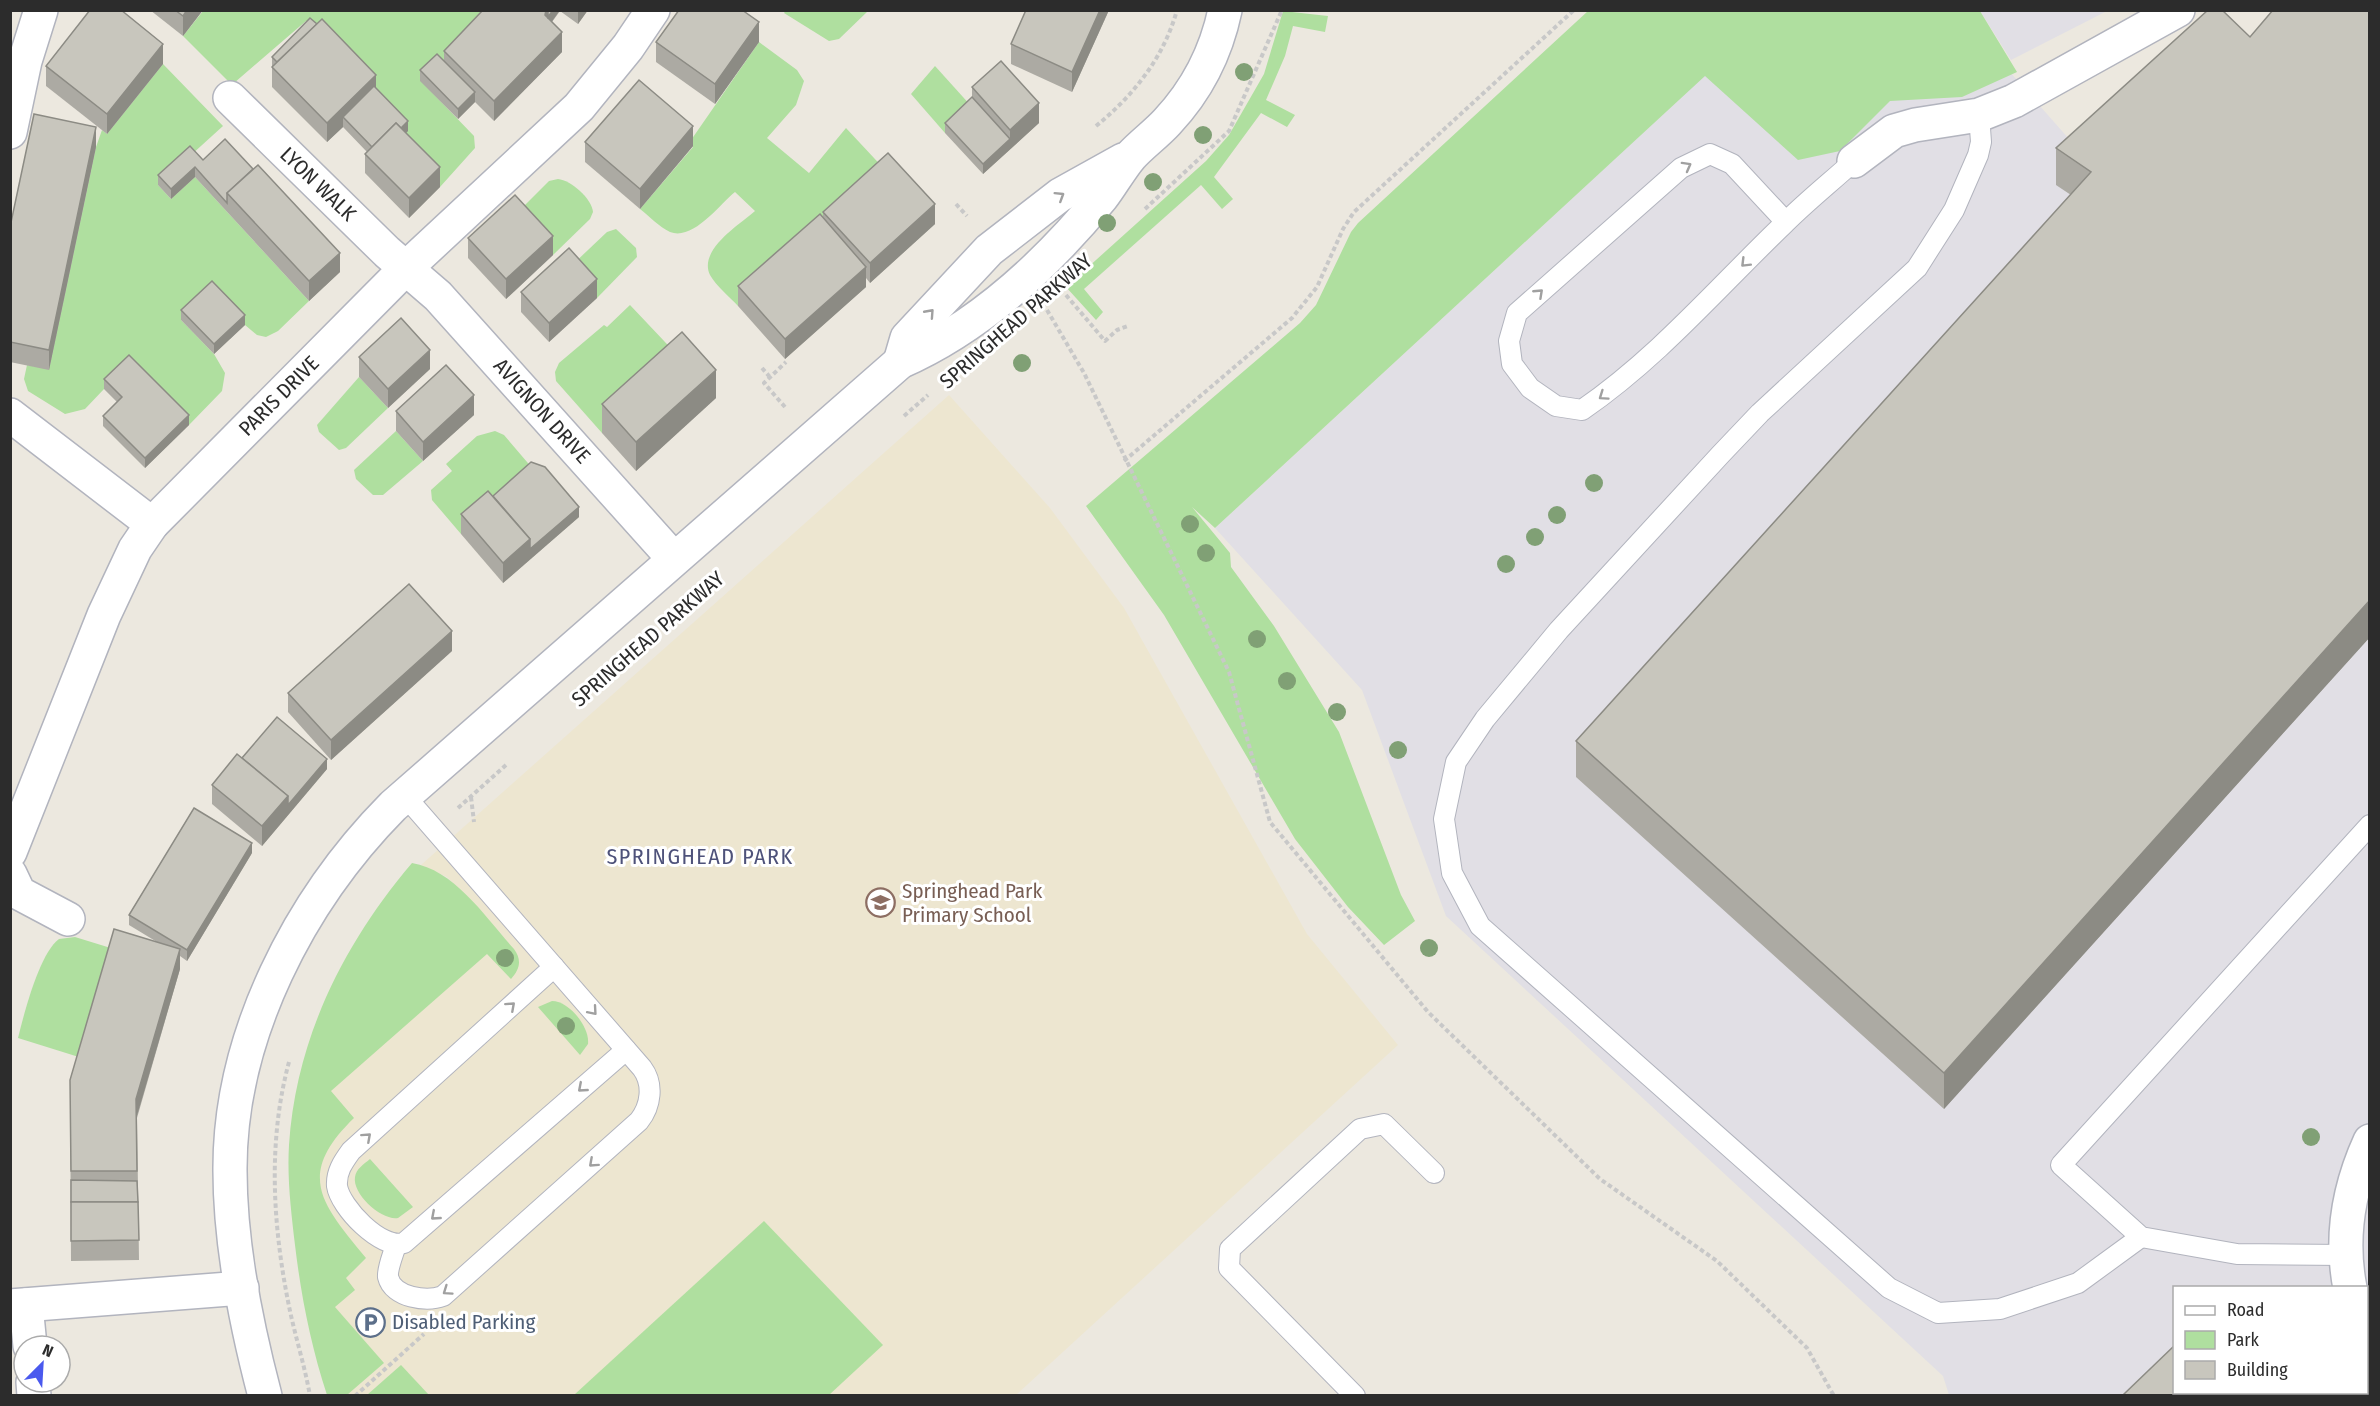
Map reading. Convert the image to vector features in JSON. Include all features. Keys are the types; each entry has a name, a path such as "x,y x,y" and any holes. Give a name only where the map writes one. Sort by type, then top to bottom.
{"street":[{"path":"10,132 25,61 41,10"},
{"name":"PARIS DRIVE","path":"10,852 104,615 130,557 152,524 405,269 579,106 628,47 653,10"},
{"name":"SPRINGHEAD PARKWAY","path":"265,1395 242,1288 230,1170 237,1097 254,1032 272,983 306,916 352,851 405,796 900,362 938,343 1017,285 1101,197 1132,155 1168,121 1196,86 1212,52 1225,10"},
{"path":"1854,161 1894,131 1915,125 1979,115 2023,96 2178,10"},
{"name":"LYON WALK","path":"230,98 405,269"},
{"name":"SPRINGHEAD PARKWAY","path":"900,362 907,338 990,250 1060,195 1132,155"},
{"name":"AVIGNON DRIVE","path":"405,269 438,296 674,559"},
{"path":"10,415 152,524"},
{"path":"10,874 19,893 68,919"},
{"path":"2350,1286 2346,1255 2348,1212 2360,1164 2370,1141"},
{"path":"26,1334 18,1306 242,1288"}],"lane":[{"path":"1979,115 1981,142 1978,155 1954,210 1917,268 1760,413 1559,630 1485,719 1456,762 1444,819 1452,873 1480,926 1889,1288 1938,1313 2000,1309 2078,1283 2141,1237"},
{"path":"1786,222 1732,164 1710,154 1681,168 1517,313 1509,341 1512,364 1530,388 1556,406 1582,410 1617,386 1670,339 1786,222 1854,161"},
{"path":"396,1244 388,1278 399,1290 423,1300 446,1293 606,1152 646,1112 649,1103 647,1077 626,1050 405,796"},
{"path":"2346,1255 2237,1254 2141,1237 2061,1165 2370,825"},
{"path":"554,967 344,1160 337,1184 344,1202 376,1237 396,1244 408,1240 626,1050"},
{"path":"1354,1395 1229,1268 1230,1249 1360,1129 1384,1124 1434,1173"}],"path":[{"path":"1143,211 1229,131 1282,10"},
{"path":"1124,461 1287,324 1317,287 1343,229 1354,212 1574,10"},
{"path":"1064,293 1105,341 1117,330 1128,327"},
{"path":"1041,300 1084,373 1124,461 1229,672 1270,822 1428,1011 1600,1179 1717,1261 1807,1348 1834,1395"},
{"path":"785,408 764,381 786,362"},
{"path":"762,368 770,376"},
{"name":"SPRINGHEAD PARKWAY","path":"896,423 932,392"},
{"path":"434,829 514,758"},
{"path":"292,1053 275,1144 276,1211 288,1301 310,1395"},
{"path":"355,1395 424,1334"}],"shaded area":[{"path":"1752,11 1956,11 2099,173 2369,11 2369,1395 1949,1395 1943,1376 1446,916 1362,690 1215,528 1683,96"},
{"path":"1980,11 2107,11 2011,60"},
{"name":"Springhead Park Primary School","path":"949,395 1050,508 1124,608 1307,934 1398,1045 1016,1395 343,1395 303,1114 502,935 447,877 421,865"}],"green space":[{"path":"786,10 868,11 839,39 829,41 784,13"},
{"path":"203,11 505,11 472,44 420,80 474,136 475,148 440,187 396,143 408,130 306,21 234,83 230,83 183,36"},
{"path":"1283,11 1328,16 1325,32 1293,26 1285,56 1266,100 1295,115 1287,127 1261,113 1214,177 1233,199 1222,209 1201,185 1084,289 1103,312 1096,320 1066,287 1206,161 1229,135 1264,74"},
{"path":"1588,11 1980,11 2017,72 1962,97 1890,101 1840,151 1798,160 1705,76 1215,528 1192,507 1230,553 1231,567 1274,626 1339,732 1401,895 1415,921 1384,945 1348,907 1295,839 1164,615 1086,506 1300,323 1316,305 1351,232 1358,223"},
{"path":"759,42 797,70 804,81 796,105 767,138 809,173 846,128 888,173 738,306 710,275 708,266 715,247 755,211 735,192 696,227 679,233 666,230 640,209 693,147 689,143"},
{"path":"163,64 223,126 158,185 171,199 195,177 309,301 278,331 266,337 257,335 245,325 181,320 214,354 225,373 222,391 189,425 146,383 104,389 85,409 65,414 28,391 24,379 27,365 49,369 96,147 102,130 107,134"},
{"path":"935,66 972,107 945,133 911,94"},
{"path":"558,179 580,191 589,202 593,212 590,219 553,255 515,215 549,181"},
{"path":"616,229 636,248 637,257 597,298 569,268 607,232"},
{"path":"630,305 682,360 602,433 556,381 555,372 559,363 604,325 607,327"},
{"path":"359,377 388,408 346,448 339,450 319,432 317,425"},
{"path":"396,431 423,461 383,495 373,495 356,479 354,470"},
{"path":"495,431 504,435 533,469 461,534 432,500 431,490 452,471 446,464 477,436"},
{"path":"412,863 428,867 442,875 469,897 514,949 519,964 511,979 487,954 331,1091 354,1118 336,1138 325,1157 320,1174 321,1190 327,1206 366,1258 346,1278 355,1290 335,1307 384,1363 347,1395 327,1395 307,1321 294,1232 290,1195 289,1145 294,1105 313,1030 345,959 387,894"},
{"path":"75,937 114,949 82,1058 18,1038 33,985 45,957 59,939"},
{"path":"552,1001 559,1002 571,1010 586,1030 588,1044 580,1055 538,1007"},
{"path":"370,1159 413,1207 398,1218 391,1218 377,1211 358,1191 355,1184 356,1174"},
{"path":"764,1221 883,1345 829,1395 574,1395"},
{"path":"401,1365 429,1395 367,1395"}],"building":[{"path":"90,10 121,10 163,44 107,114 46,66"},
{"path":"175,10 187,10 183,16"},
{"path":"483,10 546,10 545,15 562,32 494,101 444,51"},
{"path":"679,10 742,10 759,22 715,84 656,42"},
{"path":"1026,10 1100,10 1072,72 1011,44"},
{"path":"2208,10 2222,10 2250,37 2273,10 2370,10 2370,600 1944,1073 1576,741 2091,172 2056,148"},
{"path":"310,18 317,24 277,62 272,57"},
{"path":"322,19 376,75 327,123 272,67"},
{"path":"437,54 475,92 458,109 420,70"},
{"path":"1001,61 1039,103 1010,130 972,87"},
{"path":"639,80 693,126 640,189 585,142"},
{"path":"374,86 408,121 401,128 396,123 372,147 343,117"},
{"path":"972,97 1010,139 983,164 945,123"},
{"path":"34,114 96,127 49,350 10,342 10,227"},
{"path":"396,123 440,167 409,198 365,154"},
{"path":"225,139 253,169 227,193 227,203 195,167 171,189 158,175 190,146 203,160"},
{"path":"888,153 935,204 870,263 823,212"},
{"path":"258,165 340,253 309,281 227,193"},
{"path":"515,195 553,236 506,279 468,238"},
{"path":"820,214 866,267 785,339 738,286"},
{"path":"569,248 597,279 549,323 521,292"},
{"path":"212,281 245,315 214,344 181,310"},
{"path":"401,318 430,350 388,389 359,357"},
{"path":"682,332 716,370 636,442 602,404"},
{"path":"129,355 189,415 145,458 103,416 122,397 104,379"},
{"path":"446,365 474,395 423,442 396,411"},
{"path":"531,462 545,467 579,507 530,549 530,539 493,496"},
{"path":"488,491 530,539 503,563 461,514"},
{"path":"409,584 452,631 331,740 288,693"},
{"path":"277,717 327,759 288,805 288,796 242,758"},
{"path":"237,754 288,796 262,826 212,785"},
{"path":"194,808 252,843 187,950 129,915"},
{"path":"114,929 180,949 136,1099 137,1171 71,1171 70,1080"},
{"path":"71,1180 137,1181 138,1202 71,1202"},
{"path":"71,1202 138,1202 139,1240 71,1241"},
{"path":"2173,1347 2173,1394 2342,1395 2123,1395"}],"place":[{"name":"Springhead Park Primary School","path":"881,903"},
{"name":"Disabled Parking","path":"371,1322"}],"district":[{"name":"SPRINGHEAD PARK","path":"700,856"}]}
